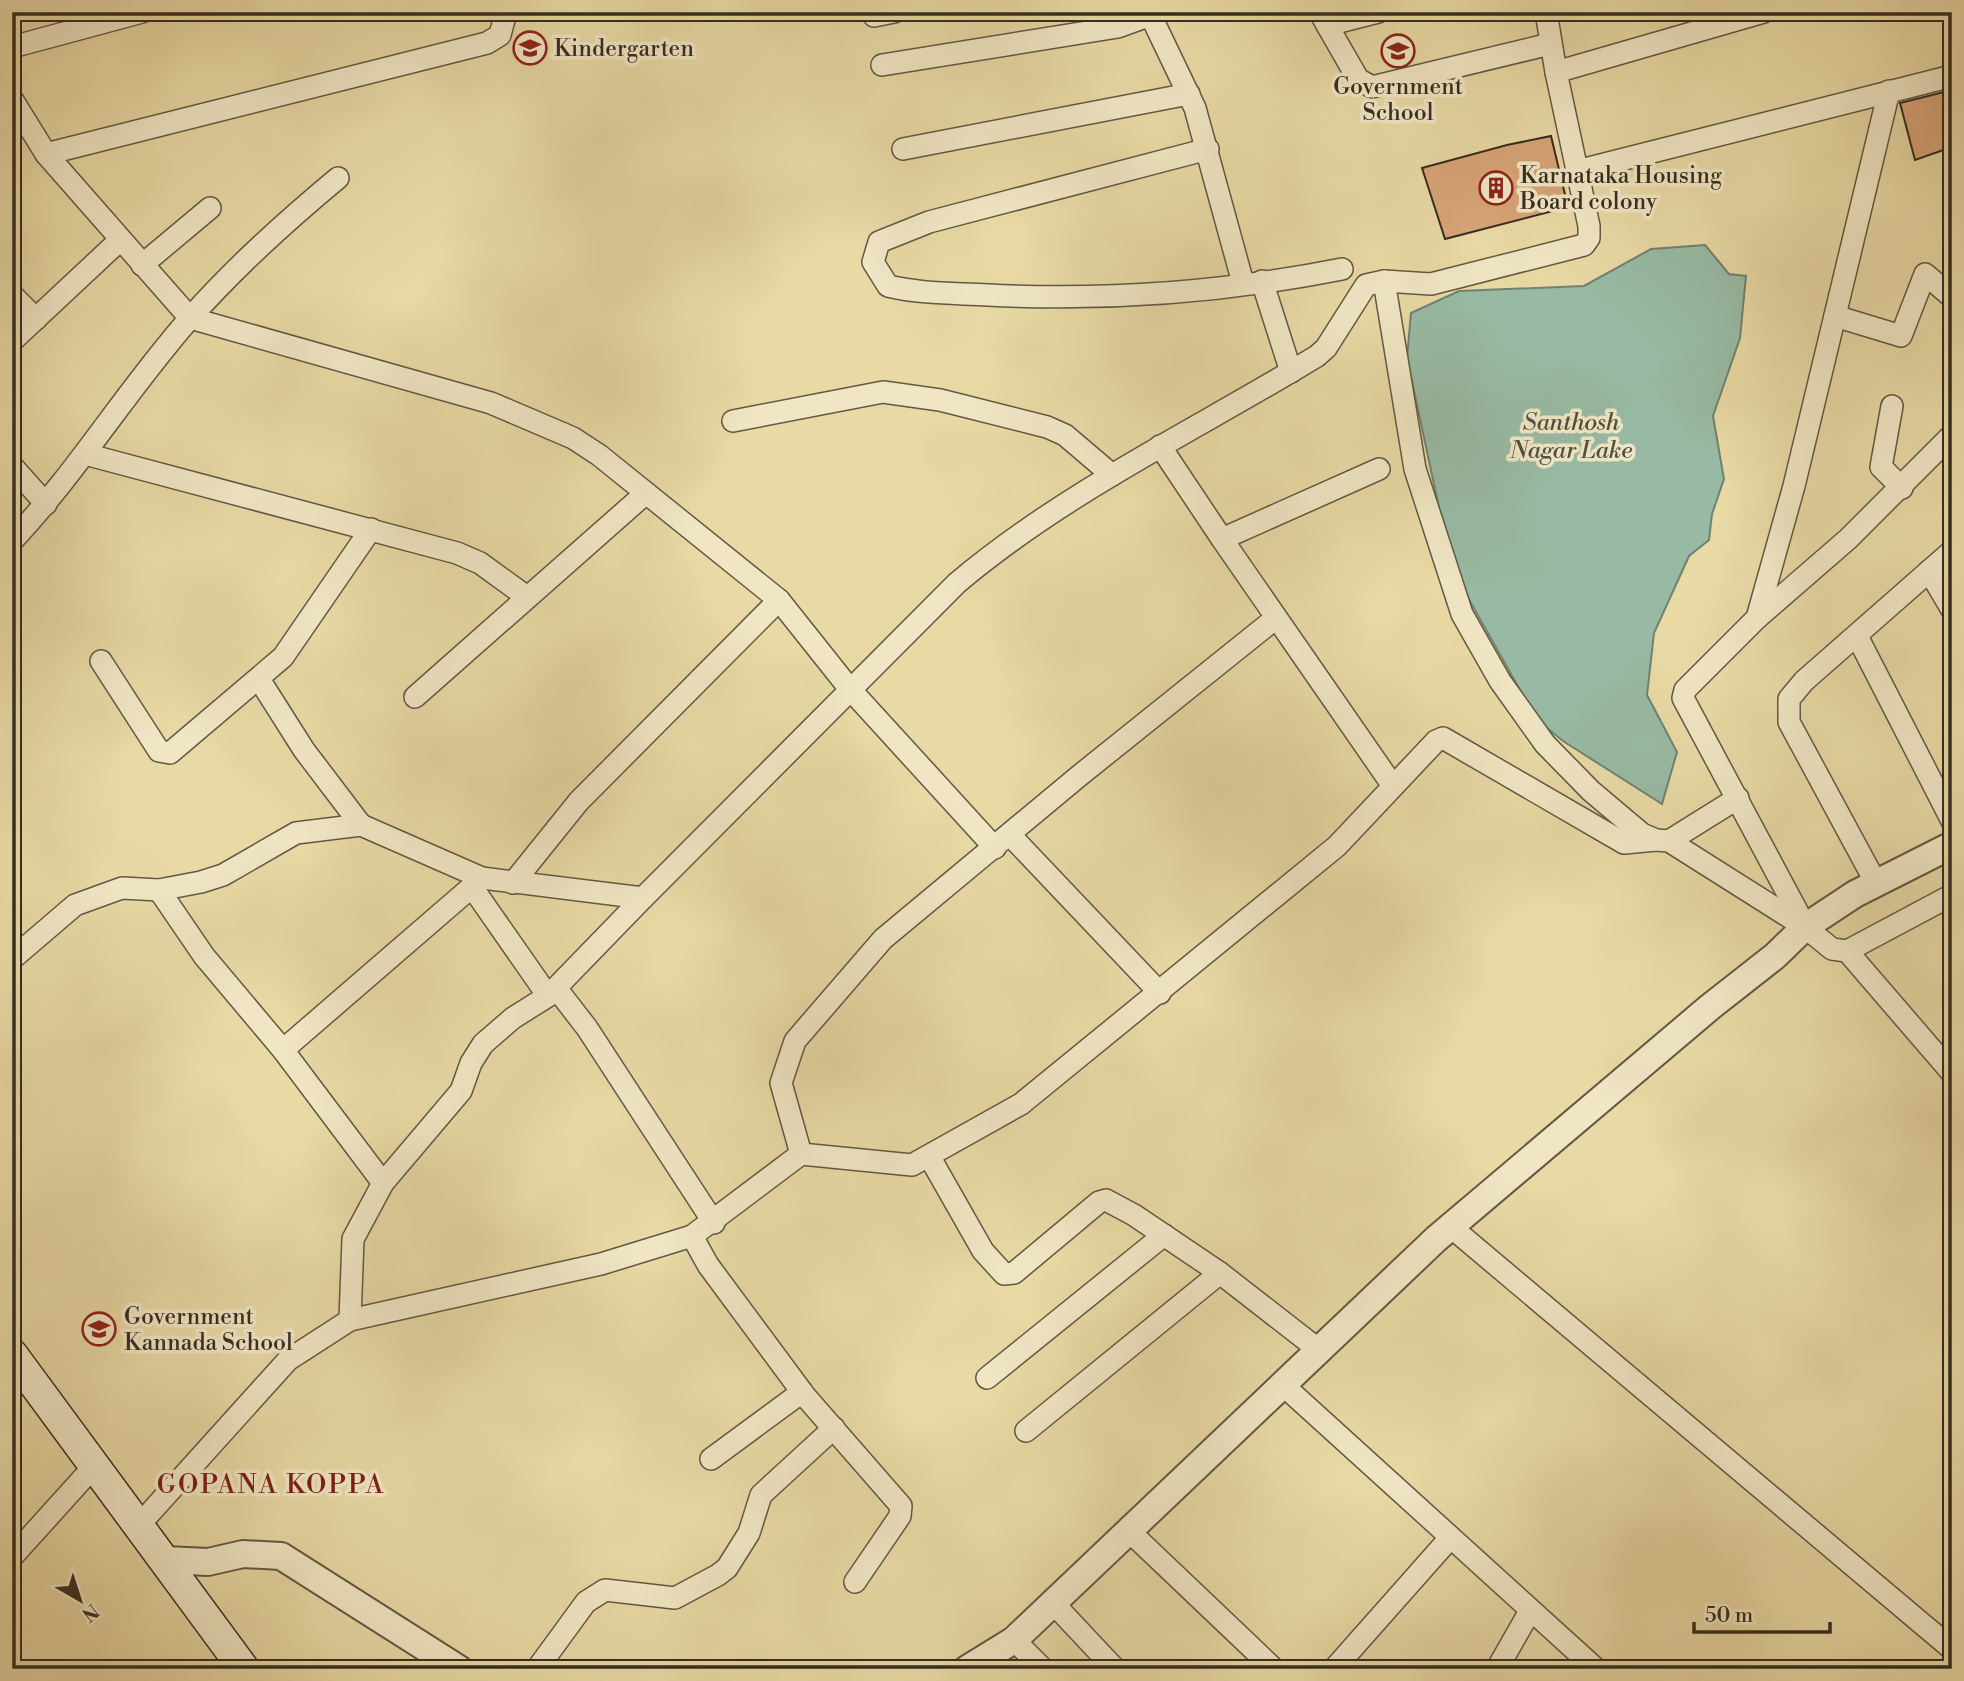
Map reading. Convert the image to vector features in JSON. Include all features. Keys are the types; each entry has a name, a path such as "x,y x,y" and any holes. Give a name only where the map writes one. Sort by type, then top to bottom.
{"main road":[{"path":"12,1354 140,1524 244,1669"}],"street":[{"path":"12,47 142,12"},
{"path":"46,154 487,43 500,35 506,12"},
{"path":"1378,12 1323,19 1358,79 1372,87 1550,44"},
{"path":"350,1320 353,1239 383,1183 461,1091 471,1063 483,1044 513,1018 552,992 849,688 957,583 1006,542 1160,446 1291,372 1326,348 1366,285 1384,281 1431,284 1584,245 1589,238 1589,226 1550,44 1546,12"},
{"path":"1556,72 1764,12"},
{"path":"881,65 1118,27 1150,14 1189,93 1252,282 1291,372"},
{"path":"1577,171 1952,76"},
{"path":"1757,618 1794,486 1889,91"},
{"path":"903,149 1189,93"},
{"path":"12,99 46,154 120,240 146,262"},
{"path":"1208,149 929,222 879,242 873,262 888,286 920,293 1031,297 1151,295 1289,280 1342,269"},
{"path":"12,541 46,504 190,318 256,247 338,178"},
{"path":"79,192 90,187 190,318 491,403 573,438 779,600 849,688 1003,842 1160,993"},
{"path":"146,262 210,208"},
{"path":"12,341 120,240"},
{"path":"1835,316 1901,336 1925,274 1952,297"},
{"path":"1384,281 1415,469 1462,614 1500,681 1545,744 1591,791 1642,834 1663,841 1805,927 1832,949 1847,951 1952,895"},
{"path":"12,295 36,319"},
{"path":"733,421 883,393 940,400 1047,427 1065,435 1112,475"},
{"path":"1892,406 1881,467 1902,488"},
{"path":"1805,927 1683,698 1685,690 1757,618 1902,488 1952,435"},
{"path":"1160,446 1393,786"},
{"path":"85,454 371,529 480,563 527,597"},
{"path":"12,466 46,504"},
{"path":"1222,539 1379,469"},
{"path":"415,697 646,493"},
{"path":"101,661 159,751 170,753 283,657 371,529"},
{"path":"1876,883 1789,722 1789,699 1804,681 1952,551"},
{"path":"1929,571 1952,610"},
{"path":"513,883 579,801 779,600"},
{"path":"802,1154 781,1083 795,1041 883,940 1079,776 1276,618"},
{"path":"1857,636 1952,821"},
{"path":"259,679 304,750 360,825 477,882 513,883 643,898"},
{"path":"140,1524 288,1360 350,1320 601,1264 692,1236 714,1223 802,1154 912,1166 1021,1104 1337,846 1436,741 1443,738 1624,842 1663,841 1738,798"},
{"path":"12,959 75,905 122,888 159,890 223,875 296,834 360,825"},
{"path":"967,1669 1014,1640 1451,1227 1710,1007 1775,956 1805,927 1876,883 1952,845"},
{"path":"477,882 552,992 587,1028 714,1223"},
{"path":"283,1050 477,882"},
{"path":"159,890 204,956 283,1050 383,1183"},
{"path":"1847,951 1952,1073"},
{"path":"929,1156 984,1251 1004,1274 1014,1273 1102,1200 1112,1202 1220,1273 1319,1350"},
{"path":"1451,1227 1952,1649"},
{"path":"692,1236 708,1265 802,1392 902,1509 855,1582"},
{"path":"987,1378 1164,1236"},
{"path":"1026,1431 1220,1273"},
{"path":"1283,1385 1595,1669"},
{"path":"711,1459 802,1392"},
{"path":"537,1669 586,1602 596,1594 605,1590 674,1598 718,1575 732,1560 749,1533 761,1495 834,1428"},
{"path":"12,1557 95,1465"},
{"path":"1129,1531 1274,1669"},
{"path":"1334,1669 1450,1538"},
{"path":"165,1560 208,1562 243,1554 281,1556 459,1669"},
{"path":"1053,1603 1115,1669"},
{"path":"1497,1669 1530,1611"},
{"path":"1014,1640 1043,1669"}],"water":[{"name":"Santhosh Nagar Lake","path":"1705,245 1729,274 1746,276 1740,338 1713,416 1724,479 1712,514 1709,540 1689,556 1654,633 1647,695 1677,752 1662,804 1563,741 1537,720 1462,587 1448,550 1407,358 1411,313 1459,291 1584,286 1651,249"}],"building":[{"path":"1952,90 1952,147 1915,160 1900,103"},
{"name":"Karnataka Housing Board colony","path":"1551,136 1568,207 1445,239 1422,168"}],"place":[{"name":"Kindergarten","path":"530,48"},
{"name":"Government School","path":"1398,51"},
{"name":"Karnataka Housing Board colony","path":"1496,188"},
{"name":"Government Kannada School","path":"99,1329"}],"district":[{"name":"GOPANA KOPPA","path":"271,1484"}]}
